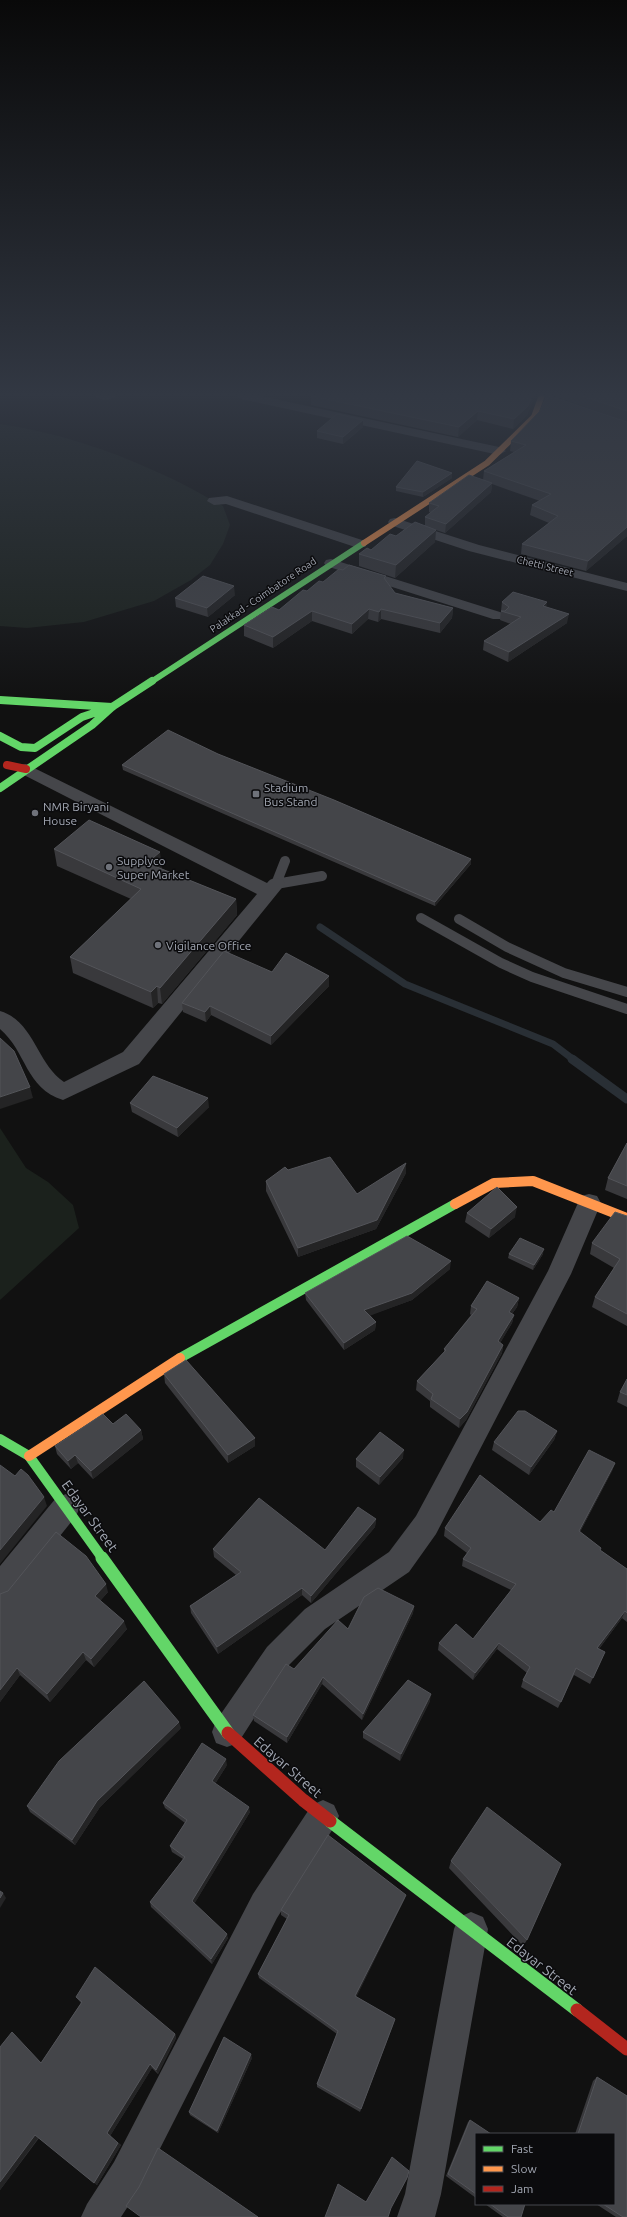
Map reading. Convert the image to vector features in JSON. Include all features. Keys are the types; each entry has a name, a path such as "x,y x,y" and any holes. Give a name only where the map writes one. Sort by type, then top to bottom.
{"main road":[{"name":"Palakkad - Coimbatore Road","path":"0,788 92,725 112,707 432,498"},
{"path":"0,700 112,707"},
{"path":"0,736 26,749 35,748 82,717 112,707"},
{"path":"2,765 26,769"},
{"path":"29,1456 151,1375 310,1284 494,1183 533,1181 627,1218"},
{"name":"Edayar Street","path":"0,1439 29,1456 227,1732 323,1816 627,2049"}],"street":[{"path":"214,501 227,500 360,544"},
{"name":"Chetti Street","path":"395,522 474,548 627,587"},
{"path":"331,563 498,616"},
{"path":"0,1018 17,1032 46,1081 63,1092 130,1058 273,888 26,769"},
{"path":"227,1732 277,1657 315,1619 399,1562 426,1525 555,1281 589,1203"},
{"path":"0,1588 66,1507"},
{"path":"100,2217 127,2174 264,1906 323,1816"},
{"path":"416,2217 423,2194 472,1929"}],"lane":[{"path":"273,888 285,861"},
{"path":"273,888 322,876"},
{"path":"421,918 505,965 532,977 627,1009"},
{"path":"459,918 518,952 564,973 627,992"},
{"path":"505,965 518,952"}],"shaded area":[{"path":"0,498 209,498 223,506 230,525 223,544 210,565 191,580 154,601 84,622 27,628 0,626"},
{"path":"0,1128 26,1168 48,1182 73,1205 79,1228 0,1300"}],"building":[{"path":"435,498 475,498 446,524 425,517 439,506 429,503"},
{"path":"543,498 627,498 627,527 588,561 522,544 558,516 532,505"},
{"path":"415,522 436,530 396,565 359,554 367,548 371,550 390,534 396,536"},
{"path":"349,565 386,576 384,578 395,593 453,608 440,623 381,609 379,612 369,609 352,624 312,611 273,637 244,625 272,607 279,610 303,590 307,591 319,581 323,582 339,569 343,570"},
{"path":"203,576 234,586 207,608 175,598"},
{"path":"513,592 547,602 543,606 569,614 509,652 484,641 521,617 501,611 505,611 509,607 502,602"},
{"path":"168,730 218,754 334,800 471,859 435,902 122,765"},
{"path":"89,820 160,852 147,863 236,899 160,988 157,986 151,992 70,957 141,889 54,849"},
{"path":"224,951 272,972 286,953 329,976 271,1036 210,1006 205,1012 182,1003"},
{"path":"0,1038 14,1051 30,1087 0,1097"},
{"path":"153,1076 208,1098 177,1128 130,1103"},
{"path":"627,1143 627,1186 608,1178"},
{"path":"330,1157 357,1194 406,1163 377,1220 298,1248 266,1181 285,1167 288,1170"},
{"path":"497,1187 517,1207 491,1229 467,1213"},
{"path":"615,1212 627,1216 627,1314 595,1297 620,1259 592,1243"},
{"path":"407,1236 451,1261 412,1293 364,1310 376,1322 344,1343 305,1293"},
{"path":"520,1238 544,1249 534,1265 509,1254"},
{"path":"487,1281 519,1298 509,1312 514,1315 498,1341 503,1345 467,1412 460,1419 431,1399 433,1394 417,1381 446,1350 444,1349 477,1309 471,1306"},
{"path":"186,1360 255,1438 228,1455 164,1374"},
{"path":"627,1379 627,1395 620,1392"},
{"path":"518,1411 525,1411 557,1431 531,1467 494,1442"},
{"path":"103,1414 113,1424 126,1414 141,1430 91,1471 75,1455 68,1461 55,1446"},
{"path":"380,1432 404,1450 380,1477 356,1459"},
{"path":"589,1450 615,1463 579,1531 601,1548 600,1550 627,1569 627,1613 625,1611 597,1648 605,1652 593,1678 576,1668 561,1702 523,1680 530,1667 499,1643 475,1673 439,1643 456,1624 473,1639 516,1584 463,1559 471,1548 445,1528 480,1475 540,1522 551,1510 554,1512"},
{"path":"0,1465 15,1476 21,1469 28,1475 44,1497 0,1550"},
{"path":"259,1498 325,1550 358,1507 376,1519 311,1596 302,1588 217,1647 190,1606 241,1572 213,1549"},
{"path":"56,1532 86,1556 106,1584 95,1596 124,1621 91,1659 83,1652 47,1694 17,1668 0,1690 0,1594 8,1591"},
{"path":"378,1588 414,1606 363,1714 323,1677 287,1737 253,1715 286,1664 294,1669 338,1620 348,1629 364,1597"},
{"path":"408,1680 431,1694 401,1754 363,1732"},
{"path":"144,1681 179,1722 97,1801 72,1840 27,1806 59,1761"},
{"path":"202,1743 226,1759 212,1781 249,1807 192,1901 227,1934 211,1959 150,1902 185,1857 170,1846 187,1820 163,1803"},
{"path":"487,1807 561,1864 527,1940 451,1861"},
{"path":"328,1835 406,1895 355,1996 395,2019 361,2109 317,2084 338,2031 258,1974 289,1915 281,1910"},
{"path":"0,1891 3,1893 0,1898"},
{"path":"95,1967 175,2034 156,2070 150,2064 107,2133 118,2143 94,2183 35,2135 0,2182 0,2047 12,2032 41,2063 82,2002 76,1997"},
{"path":"224,2037 251,2054 217,2131 189,2112"},
{"path":"597,2077 627,2096 627,2217 623,2217 605,2205 615,2205 615,2133 578,2133"},
{"path":"470,2120 490,2133 475,2133 475,2193 448,2174"},
{"path":"158,2148 258,2217 141,2217 126,2206 139,2187"},
{"path":"392,2157 409,2171 388,2217 325,2217 338,2184 366,2202"},
{"path":"491,2205 525,2205 521,2217 508,2217"}],"waterway":[{"path":"320,927 405,984 553,1044 574,1060"},
{"path":"572,1059 627,1099"}],"traffic: fast":[{"path":"0,788 92,725 112,707 364,543"},
{"path":"0,700 112,707"},
{"path":"0,736 21,747 35,748 82,717 112,707"},
{"path":"180,1358 309,1284 455,1204"},
{"path":"0,1439 29,1456 228,1733"},
{"path":"330,1821 577,2010"}],"traffic: slow":[{"path":"364,543 432,498"},
{"path":"455,1204 494,1183 533,1181 627,1218"},
{"path":"29,1456 151,1375 180,1358"}],"traffic: jam":[{"path":"7,765 26,769"},
{"path":"228,1733 303,1800 330,1821"},
{"path":"577,2010 627,2049"}],"place":[{"name":"Stadium Bus Stand","path":"256,794"},
{"name":"NMR Biryani House","path":"35,813"},
{"name":"Supplyco Super Market","path":"109,867"},
{"name":"Vigilance Office","path":"158,945"}]}
